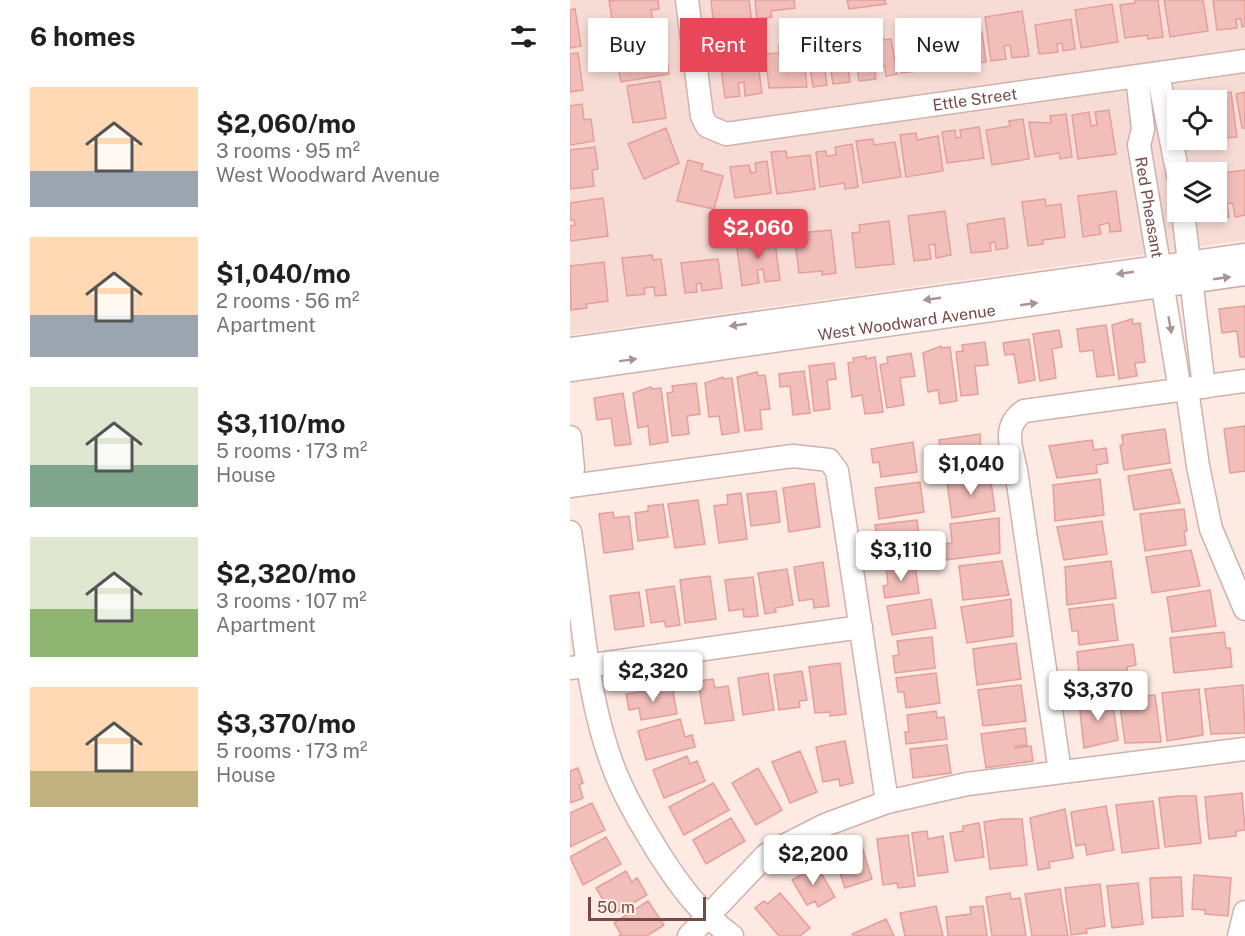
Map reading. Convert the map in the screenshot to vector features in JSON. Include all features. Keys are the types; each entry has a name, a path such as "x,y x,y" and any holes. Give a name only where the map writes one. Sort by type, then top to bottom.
{"street":[{"name":"Ettle Street","path":"687,0 702,116 707,126 726,134 776,125 1245,61"},
{"name":"Red Pheasant","path":"1147,76 1167,122"},
{"name":"Red Pheasant","path":"1147,76 1143,129 1139,145 1161,277 1190,389"},
{"path":"1143,129 1167,129"},
{"name":"Red Pheasant","path":"1184,222 1190,273 1190,389"},
{"name":"West Woodward Avenue","path":"1190,273 1245,255"},
{"name":"West Woodward Avenue","path":"570,348 1190,273 1245,274"},
{"name":"West Woodward Avenue","path":"570,370 1161,277"},
{"path":"1060,772 1010,428 1014,418 1024,411 1245,381"},
{"path":"1190,389 1198,466 1211,529 1240,581 1245,609"},
{"path":"570,436 573,469 570,474"},
{"path":"570,486 793,456 829,460 837,471 887,802"},
{"path":"570,532 579,667 601,724 616,774 640,824 679,884 706,917 732,936"},
{"path":"579,667 861,627"},
{"path":"689,936 766,855 825,825 887,802 967,784 1245,749"},
{"path":"1239,936 1245,912"}],"shaded area":[{"path":"570,0 1245,0 1245,240 570,335"}],"building":[{"path":"658,0 659,9 651,10 652,18 612,18 609,1"},
{"path":"711,0 749,0 751,18 713,18"},
{"path":"755,0 794,0 795,8 771,11 772,17 757,18"},
{"path":"847,0 885,0 886,4 849,9"},
{"path":"1135,0 1158,0 1163,37 1148,39 1147,35 1125,38 1120,5 1135,3"},
{"path":"1164,0 1203,0 1208,31 1170,37"},
{"path":"1213,0 1245,0 1245,26 1242,27 1241,19 1236,19 1237,28 1217,30"},
{"path":"1112,4 1118,42 1081,48 1075,10"},
{"path":"575,9 581,46 570,48 570,10"},
{"path":"1022,11 1029,56 1012,58 1010,45 1004,46 1006,59 991,61 985,17"},
{"path":"1071,19 1075,49 1063,51 1062,43 1057,44 1058,52 1039,54 1035,25"},
{"path":"981,32 986,62 981,62"},
{"path":"891,39 897,74 886,76 885,66 883,66 883,40"},
{"path":"578,53 583,90 570,92 570,54"},
{"path":"779,53 779,72 805,72 807,87 769,88 767,54"},
{"path":"668,66 669,74 621,82 619,72 668,72"},
{"path":"721,72 759,72 762,93 745,96 744,82 738,83 740,96 725,98"},
{"path":"811,72 825,72 827,85 813,87"},
{"path":"831,72 849,72 850,82 833,84"},
{"path":"858,72 875,72 876,79 859,81"},
{"path":"660,81 666,118 633,123 627,86"},
{"path":"1227,92 1231,92 1237,137 1227,138"},
{"path":"1245,92 1245,128 1242,128 1236,94"},
{"path":"582,104 584,120 591,119 594,141 570,145 570,106"},
{"path":"1109,110 1116,154 1078,159 1072,115 1089,112 1091,126 1097,125 1095,112"},
{"path":"1066,114 1072,157 1060,159 1059,153 1035,157 1029,122 1051,123 1050,116"},
{"path":"1023,119 1029,159 992,165 986,130 1010,126 1009,121"},
{"path":"979,127 984,158 947,163 942,132 955,130 956,138 961,137 960,130"},
{"path":"666,128 679,163 644,179 628,144"},
{"path":"916,133 917,140 938,136 943,171 906,177 900,135"},
{"path":"873,139 874,145 895,142 901,177 863,183 856,141"},
{"path":"852,144 858,187 845,189 844,183 820,187 816,152 826,151 826,156 836,155 835,147"},
{"path":"595,147 598,169 592,170 594,186 570,189 570,150"},
{"path":"786,151 787,158 810,155 815,189 777,194 771,152"},
{"path":"688,160 703,164 701,170 723,176 714,209 677,201"},
{"path":"767,161 771,193 735,198 730,167 749,165 751,173 756,172 755,163"},
{"path":"1245,170 1245,215 1235,217 1233,203 1227,204 1227,172"},
{"path":"1116,191 1121,231 1110,232 1109,223 1099,225 1101,234 1083,237 1078,196"},
{"path":"603,198 608,236 570,241 570,226 575,225 574,220 570,220 570,203"},
{"path":"1045,199 1046,206 1061,204 1065,237 1043,240 1043,244 1028,246 1022,202"},
{"path":"945,211 951,255 936,258 935,244 929,245 931,259 914,261 908,216"},
{"path":"1004,218 1008,248 996,250 995,242 990,243 991,251 971,253 967,224"},
{"path":"889,221 894,264 856,268 852,233 860,232 859,225"},
{"path":"831,230 836,273 822,275 822,271 799,273 795,241 809,240 809,232"},
{"path":"774,236 780,280 765,282 763,269 757,270 759,283 742,286 736,241"},
{"path":"652,255 653,260 661,259 666,295 655,296 654,287 644,288 645,294 627,296 622,258"},
{"path":"718,259 722,288 702,291 701,283 696,284 697,292 685,293 681,263"},
{"path":"604,262 608,301 586,304 587,308 571,310 570,266"},
{"path":"1245,306 1245,357 1240,357 1237,331 1222,333 1219,309"},
{"path":"1132,319 1133,324 1140,323 1145,362 1135,363 1137,376 1119,379 1112,325"},
{"path":"1106,325 1114,375 1097,377 1093,350 1080,352 1077,329"},
{"path":"1059,330 1062,347 1052,349 1056,378 1040,381 1033,334"},
{"path":"1029,339 1035,380 1019,383 1014,354 1005,355 1003,343"},
{"path":"985,342 988,365 975,366 978,394 961,396 956,352 963,351 962,345"},
{"path":"941,346 941,348 950,347 957,401 940,404 938,390 928,392 923,353"},
{"path":"911,353 915,376 900,378 904,405 887,408 880,365 888,363 887,357"},
{"path":"866,356 866,359 875,357 883,412 865,414 862,395 852,397 848,363 854,362 853,358"},
{"path":"834,363 836,379 827,380 830,409 814,411 809,366"},
{"path":"804,371 810,413 793,415 790,386 780,387 779,374"},
{"path":"757,372 758,376 765,375 770,409 760,410 762,429 745,431 737,377"},
{"path":"723,377 723,379 732,378 739,432 722,435 719,416 709,417 705,383"},
{"path":"696,383 700,414 687,416 689,434 672,436 667,393 673,392 672,386"},
{"path":"651,387 652,389 661,388 668,442 650,445 648,426 638,428 633,393"},
{"path":"623,393 631,444 615,446 611,418 597,420 594,398"},
{"path":"1245,426 1245,471 1230,473 1224,429"},
{"path":"1165,429 1170,463 1124,470 1120,445 1123,445 1122,435"},
{"path":"980,434 982,471 944,476 939,440"},
{"path":"1092,440 1094,450 1106,448 1108,463 1096,465 1097,473 1057,478 1049,446"},
{"path":"913,442 917,472 881,477 879,462 873,463 871,449"},
{"path":"1171,469 1180,503 1134,510 1128,476"},
{"path":"990,475 995,511 952,518 947,482"},
{"path":"1100,479 1104,515 1055,521 1053,485"},
{"path":"920,482 924,512 879,519 875,488"},
{"path":"814,483 820,527 789,532 783,488"},
{"path":"776,491 780,522 751,526 747,494"},
{"path":"741,493 747,539 719,543 714,506 728,504 727,495"},
{"path":"698,500 705,544 675,548 668,504"},
{"path":"663,504 668,537 638,541 635,513 648,511 648,506"},
{"path":"1184,509 1186,545 1145,551 1140,514"},
{"path":"613,512 614,518 629,516 633,549 604,553 599,514"},
{"path":"999,518 1000,553 946,560 944,544 952,543 950,524"},
{"path":"917,520 921,549 884,554 882,540 877,541 875,525"},
{"path":"1102,521 1107,554 1064,560 1057,527"},
{"path":"1191,550 1200,586 1152,593 1146,557"},
{"path":"1002,561 1009,595 963,600 959,566"},
{"path":"1111,561 1116,598 1067,605 1065,567"},
{"path":"823,562 829,606 814,608 813,599 799,601 794,567"},
{"path":"915,565 919,593 885,598 883,586 888,585 886,568"},
{"path":"787,569 793,605 775,608 776,612 765,614 758,573"},
{"path":"710,576 716,619 685,623 680,580"},
{"path":"753,577 758,616 744,617 743,609 729,611 725,580"},
{"path":"674,586 680,625 666,627 664,621 651,623 646,590"},
{"path":"1210,590 1216,626 1172,632 1167,597"},
{"path":"639,592 644,626 615,630 610,596"},
{"path":"931,599 936,628 892,635 887,606"},
{"path":"1011,599 1013,636 967,643 961,607"},
{"path":"1113,604 1118,640 1079,645 1078,631 1072,631 1069,609"},
{"path":"1224,632 1226,648 1230,648 1232,667 1174,673 1170,638"},
{"path":"932,637 935,668 895,673 893,656 899,655 897,641"},
{"path":"1016,643 1021,679 977,685 973,649"},
{"path":"1133,644 1136,665 1127,667 1129,680 1080,687 1077,652"},
{"path":"840,663 846,714 830,716 830,712 815,713 809,667"},
{"path":"802,671 807,700 799,701 800,707 779,710 774,675"},
{"path":"768,673 774,710 743,715 738,678"},
{"path":"936,673 940,703 906,708 904,692 898,692 896,678"},
{"path":"713,679 715,688 728,686 734,720 705,724 698,681"},
{"path":"1021,685 1026,721 983,726 978,690"},
{"path":"1243,685 1245,733 1211,734 1205,689"},
{"path":"672,686 677,714 641,720 639,708 629,710 626,694"},
{"path":"1199,689 1203,735 1167,741 1162,693"},
{"path":"1155,695 1161,742 1125,743 1119,699"},
{"path":"1112,698 1118,740 1084,748 1079,702"},
{"path":"936,711 937,718 944,717 947,739 906,744 905,732 909,732 907,715"},
{"path":"680,719 685,737 692,735 695,747 646,760 638,731"},
{"path":"1025,728 1027,745 1015,746 1015,748 1031,746 1033,761 986,768 981,734"},
{"path":"845,741 853,783 840,786 839,779 823,782 816,747"},
{"path":"947,745 951,773 913,778 910,749"},
{"path":"800,751 817,792 790,803 772,762"},
{"path":"687,756 690,764 697,761 705,781 664,798 653,770"},
{"path":"578,768 583,783 579,785 583,798 570,803 570,771"},
{"path":"758,768 782,810 756,825 732,783"},
{"path":"713,783 729,810 684,835 669,807"},
{"path":"1242,793 1245,830 1236,831 1236,836 1209,839 1205,797"},
{"path":"1196,796 1201,843 1165,847 1159,798"},
{"path":"1153,801 1159,848 1122,853 1116,805"},
{"path":"592,803 605,830 570,847 570,813"},
{"path":"1106,806 1114,850 1087,855 1085,844 1076,846 1071,812"},
{"path":"1065,809 1073,858 1049,862 1050,868 1038,870 1030,818"},
{"path":"731,818 745,841 706,864 693,840"},
{"path":"1022,819 1027,865 990,869 984,822"},
{"path":"979,823 984,857 955,861 950,833 963,831 963,826"},
{"path":"927,831 928,839 943,836 948,872 918,876 912,833"},
{"path":"908,835 915,886 898,888 897,883 883,885 877,839"},
{"path":"606,837 621,864 583,885 570,857"},
{"path":"846,846 848,851 862,847 872,879 845,888 832,850"},
{"path":"814,861 835,897 818,907 815,901 807,905 792,880 803,874 800,869"},
{"path":"626,871 632,882 637,878 647,895 612,915 596,888"},
{"path":"1194,875 1231,878 1228,916 1205,914 1205,910 1192,909"},
{"path":"1181,877 1183,916 1152,918 1150,878"},
{"path":"1138,883 1143,924 1112,928 1107,886"},
{"path":"1100,884 1105,926 1086,929 1087,933 1071,935 1065,888"},
{"path":"1060,889 1068,936 1032,936 1025,894"},
{"path":"780,893 810,928 800,936 779,936 755,908 764,901 767,904"},
{"path":"1010,893 1011,899 1020,898 1026,936 992,936 986,897"},
{"path":"648,901 664,925 647,936 619,936 621,934 614,923"},
{"path":"936,906 943,936 905,936 900,913"},
{"path":"983,906 987,936 948,936 946,917 971,914 970,907"},
{"path":"886,919 894,936 853,936 852,934"}]}
